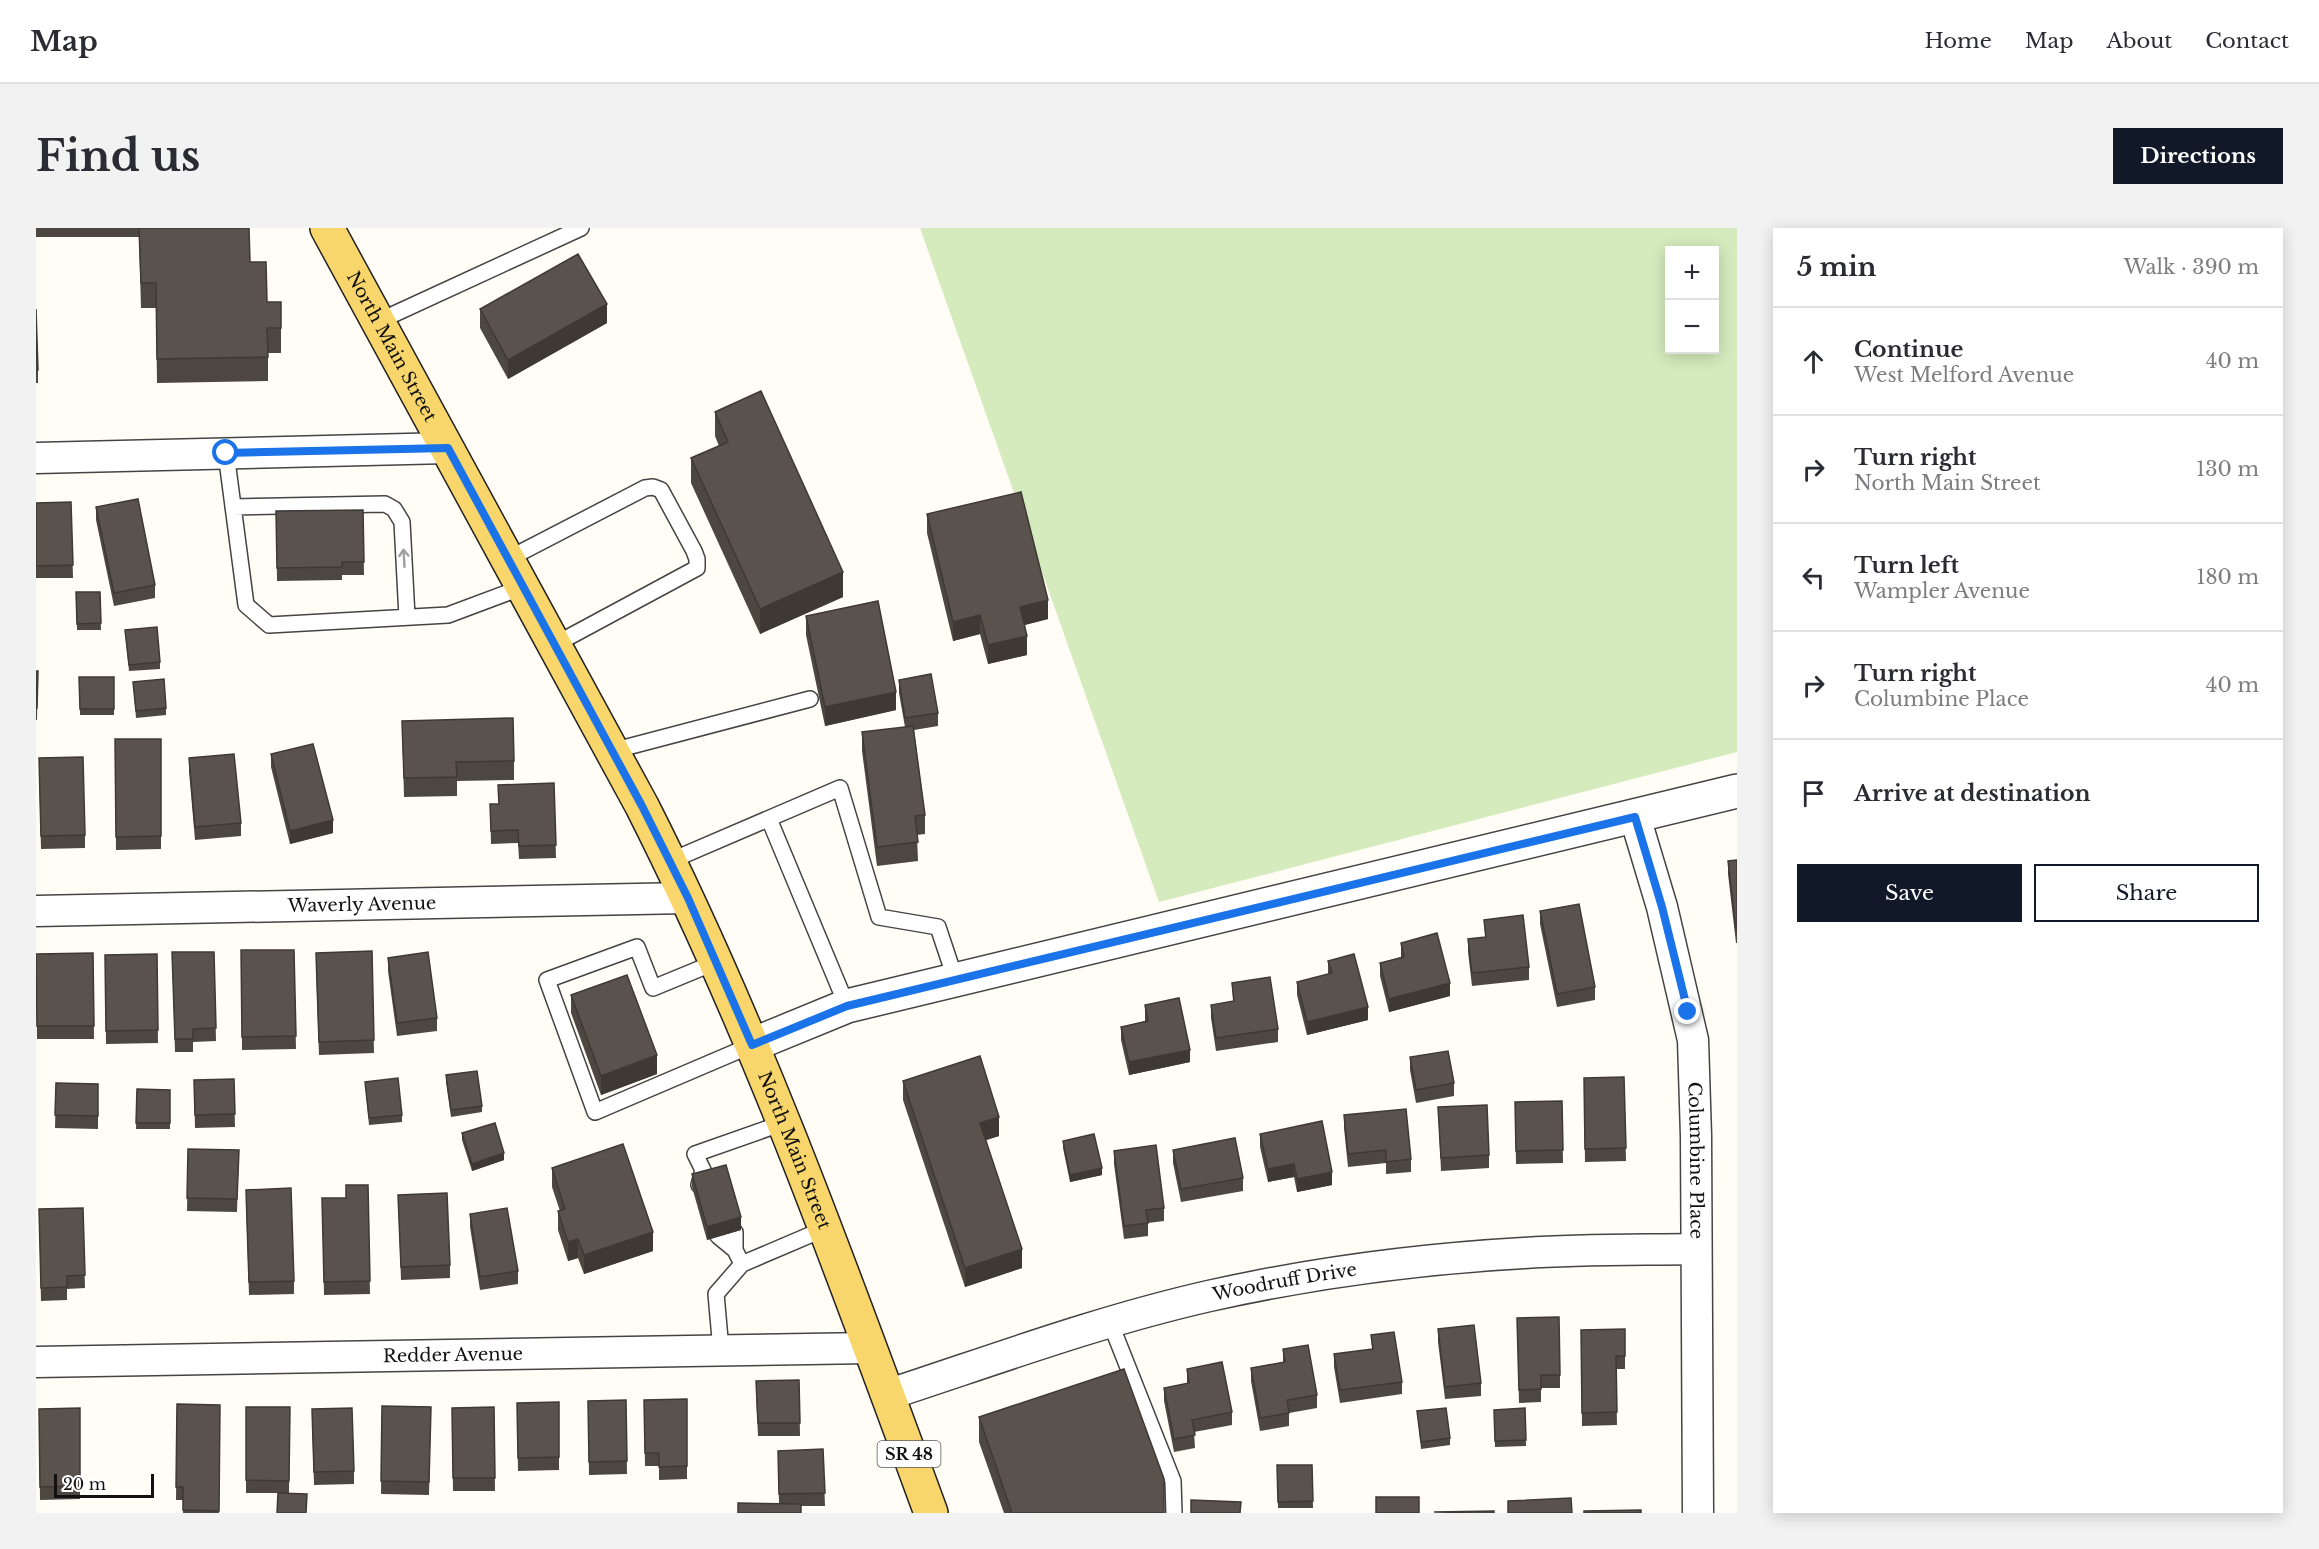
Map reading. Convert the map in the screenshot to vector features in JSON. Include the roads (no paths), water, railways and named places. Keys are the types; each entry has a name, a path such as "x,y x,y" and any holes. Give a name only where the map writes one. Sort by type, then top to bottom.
{"main road":[{"name":"North Main Street","path":"327,228 612,751 688,898 783,1123 931,1513"}],"street":[{"path":"36,458 448,448"},
{"path":"752,1045 847,1006 1635,817 1737,790"},
{"name":"Columbine Place","path":"1635,817 1662,907 1693,1040 1696,1136 1698,1513"},
{"name":"Waverly Avenue","path":"36,911 688,898"},
{"name":"Woodruff Drive","path":"887,1395 1110,1322 1208,1296 1261,1286 1410,1262 1525,1252 1696,1249"},
{"name":"Redder Avenue","path":"36,1362 870,1348"}],"lane":[{"path":"379,321 580,228"},
{"path":"226,453 246,605 269,625 448,615 523,587"},
{"path":"508,559 645,488 653,487 661,490 697,559 696,568 554,645"},
{"path":"232,507 385,504 394,509 402,522 407,617"},
{"path":"612,751 810,699"},
{"path":"670,861 840,788 879,916 938,927 956,981"},
{"path":"769,819 847,1006"},
{"path":"716,962 653,988 637,947 547,980 595,1112 752,1045"},
{"path":"716,1180 701,1178 695,1154 783,1123"},
{"path":"738,1257 824,1229"},
{"path":"721,1350 716,1294 738,1257 735,1232"},
{"path":"718,1236 738,1257"},
{"path":"1110,1322 1173,1481 1174,1513"}]}
